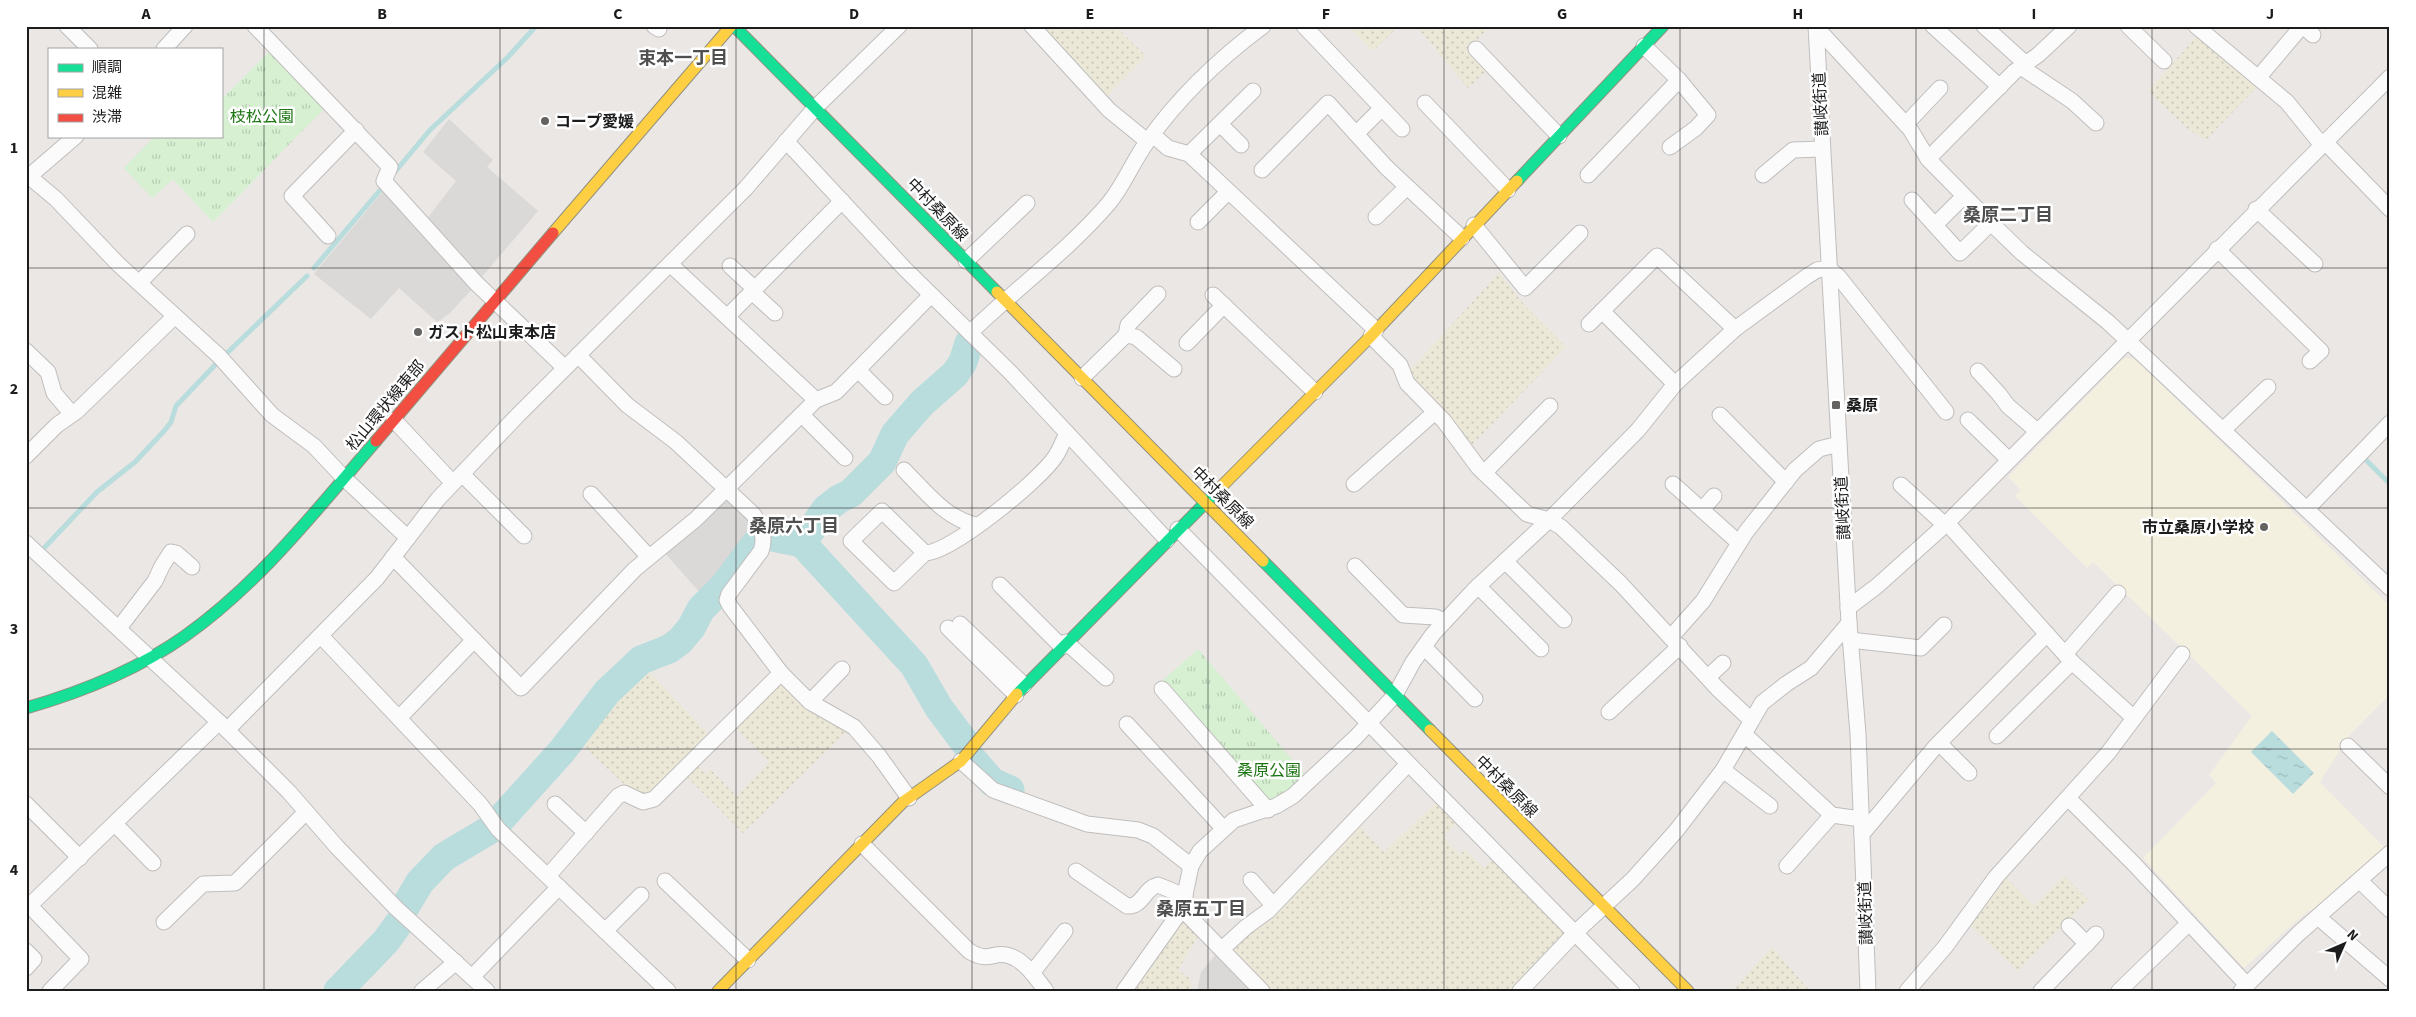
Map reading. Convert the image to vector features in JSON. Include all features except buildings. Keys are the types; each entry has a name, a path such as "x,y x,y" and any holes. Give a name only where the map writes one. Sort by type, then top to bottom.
{"street":[{"path":"67,26 89,48"},
{"path":"165,48 185,26"},
{"path":"255,26 390,167 384,181 494,302 564,368"},
{"name":"中村桑原線","path":"733,26 1688,991"},
{"name":"松山環状線東部","path":"26,708 91,686 151,658 184,636 226,602 289,541 733,26"},
{"path":"50,991 81,959 28,908 115,824 321,636 377,578 458,478 564,368 746,188 815,108 899,26"},
{"path":"1032,26 1109,110 1168,148 1189,154 1374,333 1400,365 1407,383 1435,412 1484,473 1527,514 1550,520 1561,527 1621,584 1708,676 1748,727 1832,815 1861,827 1939,743 2047,634"},
{"path":"970,333 1004,300 1088,226 1111,201 1150,138 1201,79 1263,26"},
{"path":"1304,26 1402,128"},
{"path":"718,991 909,798 961,761 1020,690 1374,333 1663,26"},
{"path":"1933,26 2000,87"},
{"path":"1984,26 2023,65 2072,101 2096,123"},
{"path":"1928,159 2023,65 2038,56 2069,26"},
{"path":"2128,26 2164,61"},
{"path":"1816,27 1906,124 1928,159 1991,223 2022,253 2108,322 2390,588"},
{"name":"讃岐街道","path":"1816,27 1850,640 1858,734 1868,991"},
{"path":"2206,29 2258,78 2287,102 2323,142 2390,209"},
{"path":"2258,78 2306,29"},
{"path":"1644,46 1679,80 1708,115 1696,128 1670,146"},
{"path":"1476,49 1559,136"},
{"path":"1520,991 1576,932 1658,852 1723,770 1762,703 1786,684 1811,668 1849,615 1877,586 1946,524 2323,142 2390,77"},
{"path":"1588,175 1679,80"},
{"path":"1906,124 1940,88"},
{"path":"1189,154 1253,91"},
{"path":"1262,170 1328,103 1407,187 1462,238"},
{"path":"1425,103 1508,190"},
{"path":"1356,134 1382,108"},
{"path":"1220,124 1241,145"},
{"path":"328,236 292,196 356,130"},
{"path":"74,138 27,177 56,199 139,283 219,356 272,415 314,446 344,478 408,538"},
{"path":"786,141 1167,540"},
{"path":"1763,175 1792,150 1822,149"},
{"path":"1376,217 1407,187"},
{"path":"1198,222 1228,192"},
{"path":"1935,225 1964,196"},
{"path":"1912,200 1960,253 1991,223"},
{"path":"727,317 842,201"},
{"path":"966,261 1027,203"},
{"path":"2256,210 2315,264"},
{"path":"1474,225 1525,288 1580,233"},
{"path":"139,283 187,234"},
{"path":"2217,249 2321,351 2310,362"},
{"path":"1589,324 1657,256 1735,329"},
{"path":"670,264 816,400"},
{"path":"730,266 775,313"},
{"path":"1124,991 1183,902 1191,866 1200,850 1234,820 1268,810 1293,796 1368,724 1395,695 1424,647 1478,586 1550,520 1638,430 1675,384 1735,329 1806,277 1817,270 1828,268 1847,286 1946,412"},
{"path":"1082,378 1126,335 1128,325 1158,294"},
{"path":"393,557 521,688 635,568 696,519 816,400 836,392 931,295"},
{"path":"1187,343 1218,300 1315,392"},
{"path":"1602,311 1675,384"},
{"path":"26,456 57,424 72,414 175,316"},
{"path":"1126,335 1136,337 1174,369"},
{"path":"26,351 48,372 54,393 72,414"},
{"path":"578,355 627,405 662,431 727,489 759,523 764,543 761,551 727,600 781,673 810,702 854,727 879,756 909,798"},
{"path":"858,370 885,397"},
{"path":"1978,371 2008,406 2037,431"},
{"path":"2223,430 2268,386"},
{"path":"1484,473 1550,406"},
{"path":"1354,484 1435,412"},
{"path":"802,415 845,458"},
{"path":"1720,415 1786,482"},
{"path":"394,420 524,536"},
{"path":"1968,420 2008,460"},
{"path":"2307,509 2390,423"},
{"path":"925,553 882,511 851,541 894,583 925,553 934,553 954,543 1009,502 1055,458 1066,433"},
{"path":"1609,712 1676,642 1739,544 1795,470 1819,449 1839,444"},
{"path":"904,470 949,514 962,522 976,525"},
{"path":"1673,484 1739,544"},
{"path":"1901,485 1970,545 2069,658 2134,718"},
{"path":"591,494 649,557"},
{"path":"1702,510 1714,496"},
{"path":"1178,529 1632,991"},
{"path":"26,543 223,726 396,908 487,991"},
{"path":"119,628 155,581 171,552 176,553 192,567"},
{"path":"1505,562 1564,620"},
{"path":"1355,566 1403,615 1434,617 1446,621"},
{"path":"1000,585 1064,645 1106,678"},
{"path":"1478,586 1541,650"},
{"path":"1996,736 2069,658 2118,593"},
{"path":"1850,640 1921,648 1944,625"},
{"path":"954,626 1020,690"},
{"path":"321,636 480,804 498,829 668,991"},
{"path":"399,718 474,640"},
{"path":"1424,647 1475,699"},
{"path":"1906,991 1945,946 1996,878 2069,799 2182,654"},
{"path":"1708,676 1722,663"},
{"path":"810,702 842,669"},
{"path":"548,876 618,796 624,793 643,802 654,799 781,673"},
{"path":"1162,689 1268,810"},
{"path":"1127,724 1223,828"},
{"path":"1939,743 1968,773"},
{"path":"2348,746 2390,787"},
{"path":"961,761 993,790 1087,824 1138,830 1153,836 1191,866"},
{"path":"1222,949 1273,905 1408,764"},
{"path":"1723,770 1770,806"},
{"path":"2069,799 2135,865 2189,923 2244,988 2318,916 2390,853"},
{"path":"26,804 80,858"},
{"path":"556,804 586,833"},
{"path":"164,922 203,884 235,883 306,812"},
{"path":"1787,866 1832,815"},
{"path":"115,824 153,863"},
{"path":"862,844 969,952 979,958 986,959 997,956 1010,956 1032,973 1046,991"},
{"path":"1076,871 1128,906 1134,907 1153,886 1158,884 1183,902 1222,949 1262,991"},
{"path":"1251,880 1273,905"},
{"path":"2360,880 2390,910"},
{"path":"665,881 748,960"},
{"path":"472,977 559,887"},
{"path":"605,931 641,895"},
{"path":"2318,916 2390,979"},
{"path":"2119,991 2189,923"},
{"path":"2040,991 2091,939 2069,926"},
{"path":"1032,973 1065,931"},
{"path":"26,950 34,959 26,968"},
{"path":"422,991 456,962"}],"shaded area":[{"path":"1039,26 1115,26 1146,56 1105,98"},
{"path":"1348,26 1399,26 1373,51"},
{"path":"1416,26 1491,26 1467,50 1487,70 1468,88"},
{"path":"2198,35 2257,87 2206,140 2188,129 2148,91"},
{"path":"449,119 493,160 487,167 538,211 480,279 426,220 456,181 423,152"},
{"path":"384,190 474,287 449,314 437,322 399,288 371,319 314,274"},
{"path":"1499,273 1525,306 1566,347 1470,447 1445,411 1407,373"},
{"path":"2124,358 2135,359 2390,606 2390,694 2349,736 2320,782 2384,847 2317,910 2308,911 2244,968 2143,858 2216,783 2209,775 2252,716 2093,562 2087,568 2015,496 2021,490 2008,477"},
{"path":"727,496 754,525 757,533 720,582 704,597 663,551"},
{"path":"641,663 710,736 647,796 626,786 576,739 609,695"},
{"path":"779,683 803,706 847,731 743,833 685,775 696,764 705,774 710,769 737,796 769,762 735,727"},
{"path":"1438,801 1458,821 1443,837 1460,855 1465,849 1484,868 1495,858 1566,928 1564,936 1510,991 1270,991 1234,956 1232,947 1357,823 1384,852"},
{"path":"2064,875 2089,900 2018,971 1968,923 2006,877 2034,906"},
{"path":"1183,920 1199,935 1178,970 1191,979 1191,991 1128,991"},
{"path":"1772,947 1810,991 1732,991"},
{"path":"1217,953 1253,991 1197,991 1201,972"}],"green space":[{"name":"枝松公園","path":"271,50 327,106 213,222 173,179 152,198 124,168 153,138 222,138 222,94 225,96"},
{"name":"桑原公園","path":"1198,649 1306,776 1284,798 1267,806 1162,681"}],"water":[{"path":"2272,731 2314,773 2293,794 2251,752"}],"waterway":[{"path":"394,173 430,130 508,57 536,26"},
{"path":"314,268 381,189"},
{"path":"225,355 307,276"},
{"path":"802,543 826,509 851,493 882,462 895,434 922,403 955,374 963,362 969,343"},
{"path":"45,547 97,492 135,462 165,430 171,422 176,406 215,365"},
{"path":"2362,456 2390,484"},
{"path":"768,536 802,543 914,665 939,708 966,744"},
{"path":"498,822 562,751 607,692 641,660 669,649 680,641 691,628 701,609 724,586 757,542"},
{"path":"973,760 992,782 1010,790"},
{"path":"405,907 420,882 444,857 491,829"},
{"path":"338,991 386,941 399,923"}],"traffic: fast":[{"path":"734,26 997,292"},
{"path":"1517,181 1663,26"},
{"path":"26,708 68,695 128,670 185,636 238,593 262,569 309,519 376,441"},
{"path":"1017,694 1216,492"},
{"path":"1263,561 1430,730"}],"traffic: slow":[{"path":"553,233 731,26"},
{"path":"1216,492 1371,336 1517,181"},
{"path":"997,292 1263,561"},
{"path":"718,991 903,802 961,761 1017,694"},
{"path":"1430,730 1688,991"}],"traffic: jam":[{"path":"376,441 553,233"}],"place":[{"name":"コープ愛媛","path":"545,121"},
{"name":"ガスト松山束本店","path":"418,332"},
{"name":"桑原","path":"1836,405"},
{"name":"市立桑原小学校","path":"2264,527"}],"district":[{"name":"束本一丁目","path":"683,58"},
{"name":"桑原二丁目","path":"2008,215"},
{"name":"桑原六丁目","path":"794,526"},
{"name":"桑原五丁目","path":"1201,909"}]}
